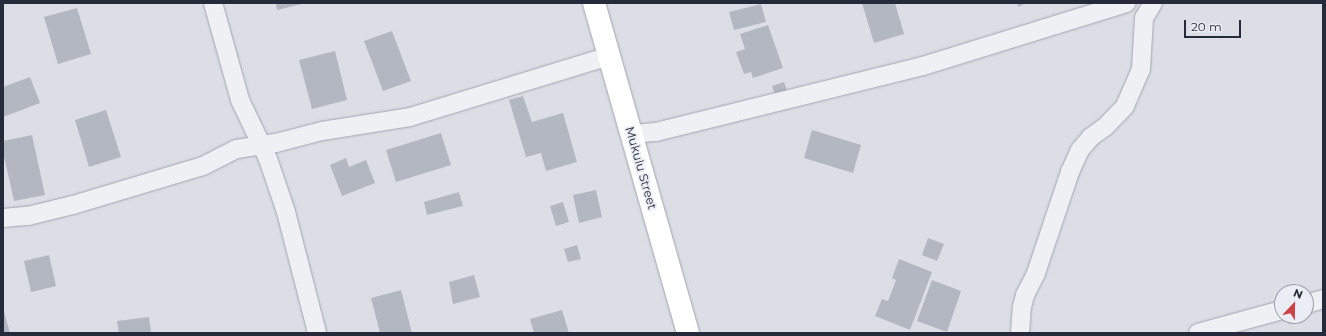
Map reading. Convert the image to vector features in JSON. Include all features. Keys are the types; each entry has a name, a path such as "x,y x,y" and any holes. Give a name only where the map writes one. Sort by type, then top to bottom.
{"street":[{"path":"213,3 240,100 262,145 286,212 317,333"},
{"name":"Mukulu Street","path":"594,3 688,333"},
{"path":"632,134 656,132 923,66 1126,3"},
{"path":"1020,333 1022,307 1025,295 1036,273 1070,172 1080,150 1091,137 1105,127 1125,106 1141,69 1144,18 1153,3"},
{"path":"3,218 28,216 73,205 203,166 237,149 262,145 322,131 410,117 609,56"},
{"path":"1198,333 1274,312"}],"building":[{"path":"276,3 302,3 302,4 277,10"},
{"path":"862,3 895,3 904,34 874,43"},
{"path":"1017,3 1026,3 1018,7"},
{"path":"761,4 766,22 734,30 729,12"},
{"path":"77,8 91,54 58,64 44,17"},
{"path":"768,25 783,68 753,78 751,72 744,74 736,52 745,49 740,34"},
{"path":"392,31 411,81 383,91 364,41"},
{"path":"335,51 347,100 312,109 299,60"},
{"path":"30,77 40,103 3,117 3,87"},
{"path":"784,82 787,91 775,95 772,86"},
{"path":"523,96 532,122 563,113 577,162 546,171 541,153 526,157 509,100"},
{"path":"106,110 121,157 89,167 75,120"},
{"path":"812,130 861,145 853,173 804,158"},
{"path":"441,133 451,165 396,182 386,150"},
{"path":"32,135 45,195 14,201 3,152 3,141"},
{"path":"346,158 349,167 366,160 375,183 342,196 330,165"},
{"path":"596,190 602,217 579,223 573,195"},
{"path":"459,192 463,206 427,215 424,202"},
{"path":"563,202 569,222 556,226 550,206"},
{"path":"928,238 944,244 937,261 922,255"},
{"path":"577,245 581,259 568,262 564,249"},
{"path":"49,255 56,286 31,292 24,261"},
{"path":"899,259 932,272 910,330 875,316 882,299 888,301 896,280 892,278"},
{"path":"474,275 480,297 453,304 449,282"},
{"path":"932,280 961,291 947,332 917,321"},
{"path":"401,290 412,333 380,333 371,298"},
{"path":"3,308 10,333 3,333"},
{"path":"562,310 569,333 534,333 530,319"},
{"path":"149,317 151,333 119,333 117,321"}]}
